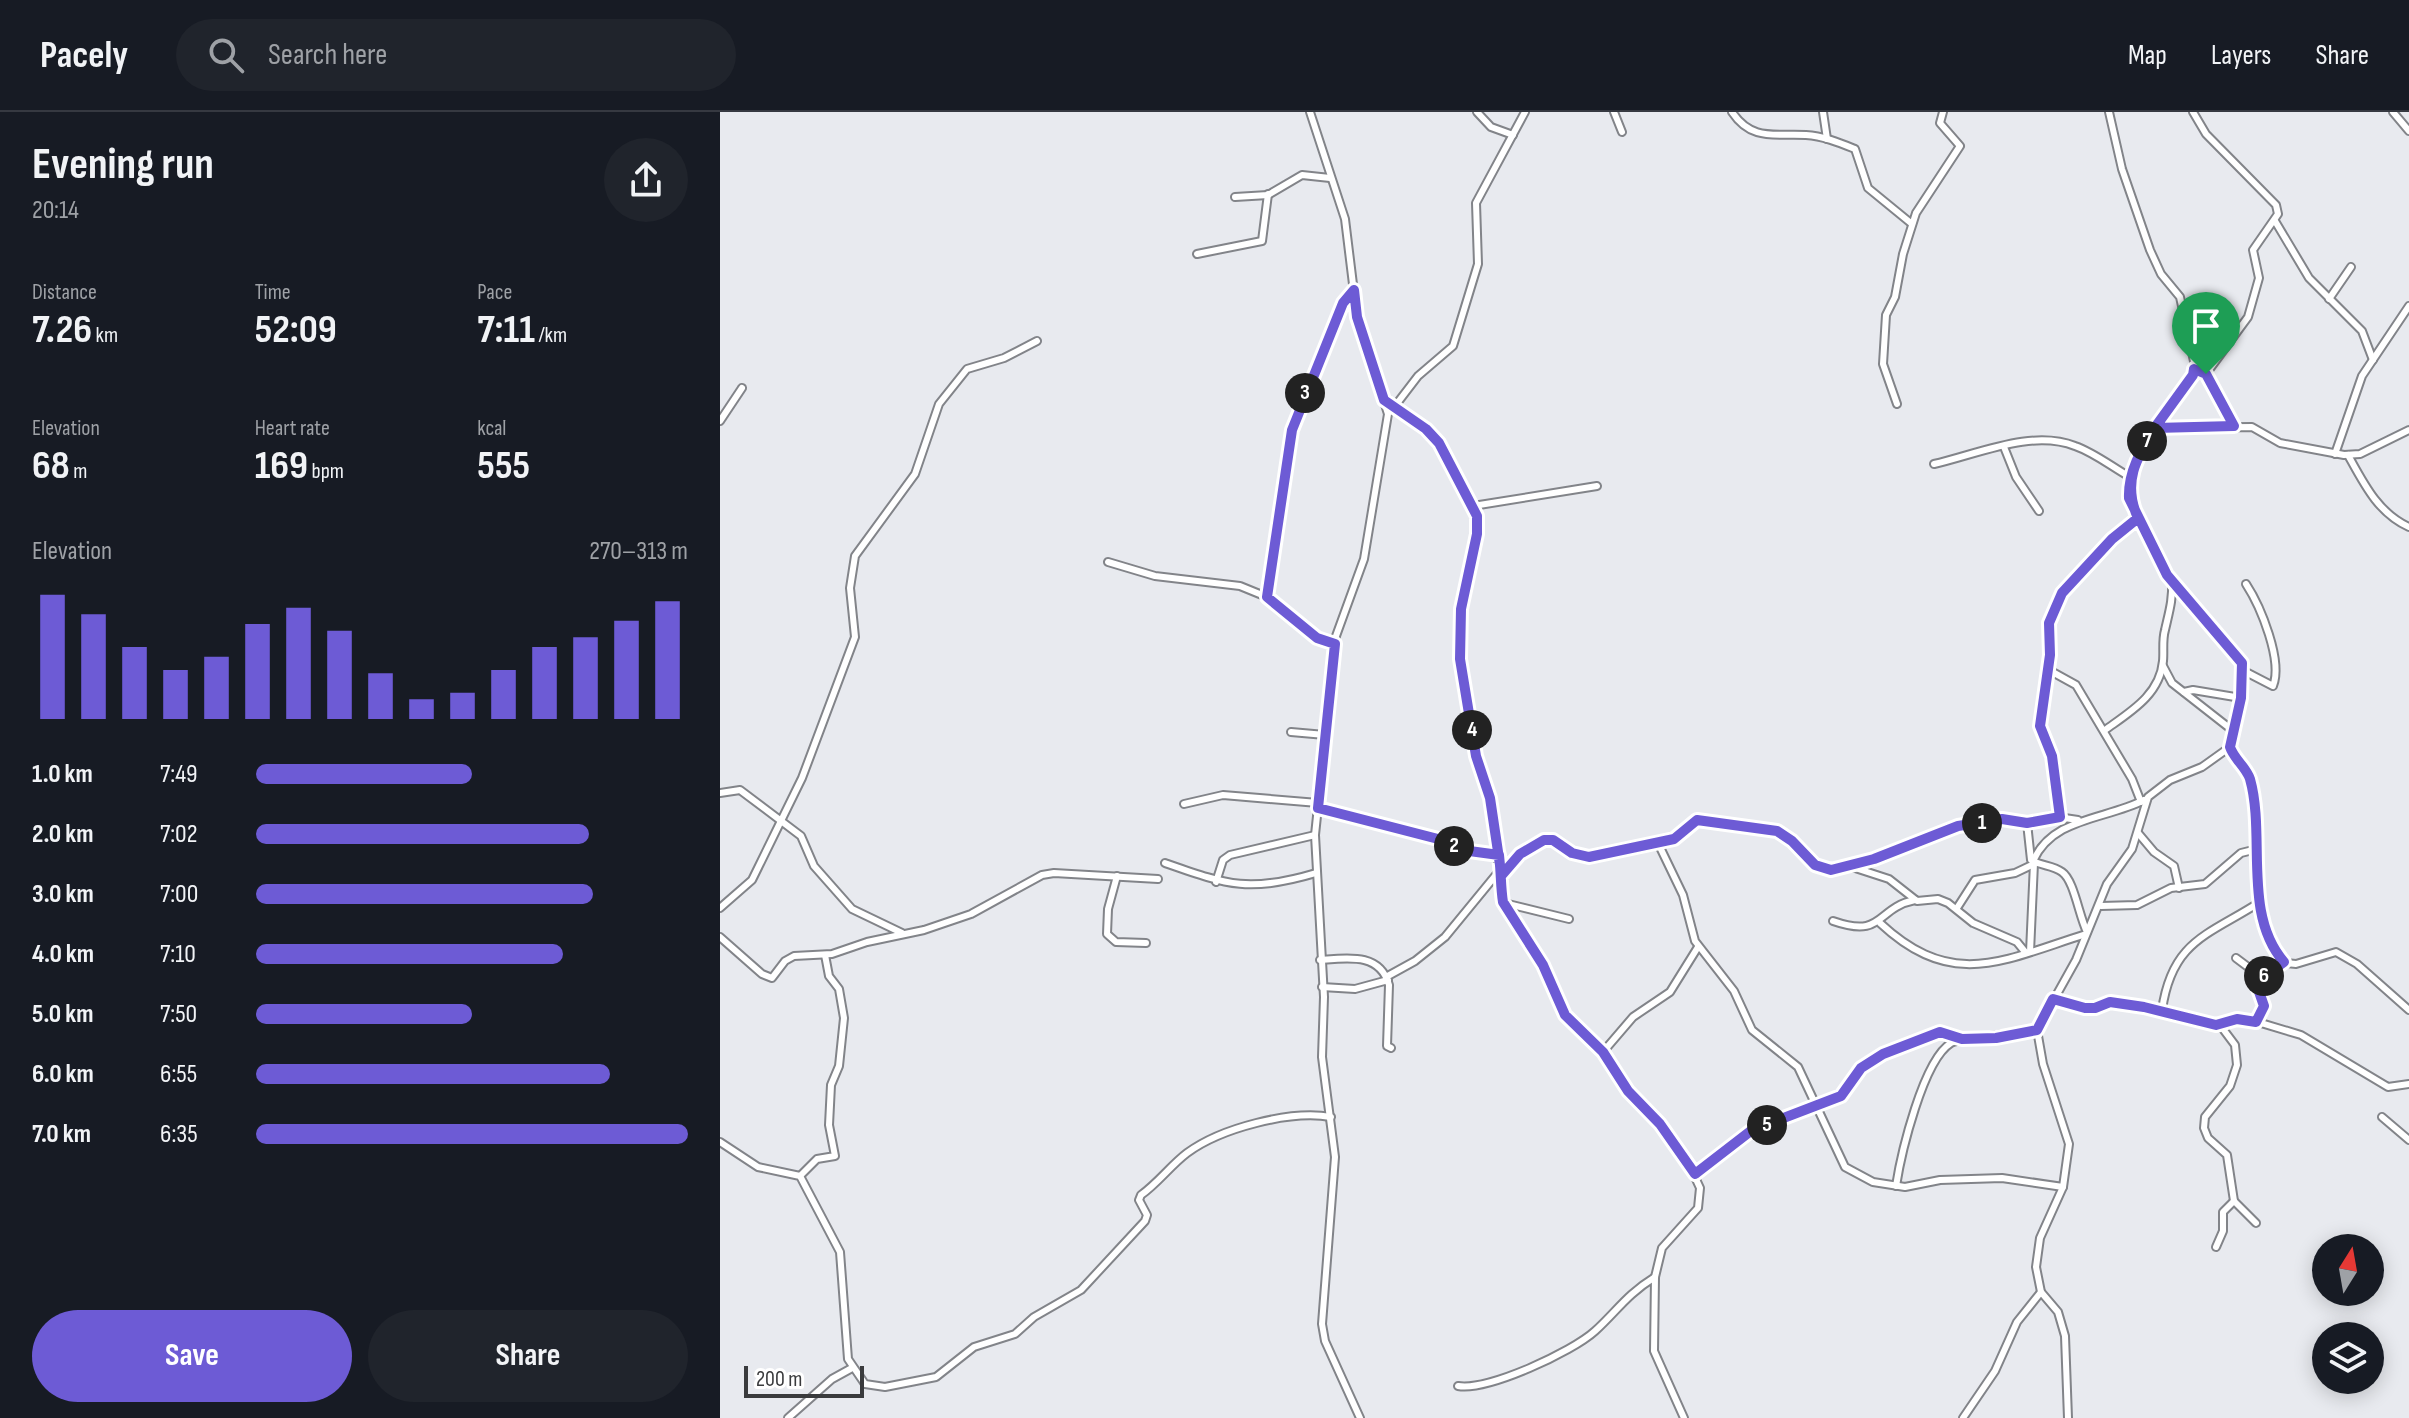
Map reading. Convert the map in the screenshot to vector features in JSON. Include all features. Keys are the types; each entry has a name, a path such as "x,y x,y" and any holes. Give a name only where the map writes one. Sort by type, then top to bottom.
{"street":[{"path":"1310,112 1350,242 1357,317 1384,400 1387,421 1364,559 1335,644 1315,835 1322,1057 1331,1117 1334,1192 1322,1324 1325,1341 1360,1418"},
{"path":"1477,112 1491,127 1513,135"},
{"path":"1395,406 1418,376 1453,346 1478,264 1476,203 1525,112"},
{"path":"1614,112 1622,132"},
{"path":"1732,112 1745,127 1760,135 1827,139 1855,149 1871,192 1912,224"},
{"path":"1823,112 1827,139"},
{"path":"1897,404 1883,364 1883,326 1895,297 1912,224 1932,185 1960,146 1943,130 1940,123 1943,112"},
{"path":"2193,112 2206,134 2276,205 2278,214 2253,250 2259,278 2248,317 2206,374"},
{"path":"2393,112 2409,131"},
{"path":"2110,113 2122,169 2150,250 2161,274 2180,297 2194,349 2194,369 2155,428 2130,477 2129,498 2172,581 2238,656 2242,670 2241,698 2230,747 2249,777 2260,902 2274,945 2284,962"},
{"path":"1235,197 1268,194 1302,175 1330,178"},
{"path":"1197,254 1262,241 1268,194"},
{"path":"2275,221 2309,278 2362,331 2373,360"},
{"path":"2329,299 2351,267"},
{"path":"1267,597 1292,430 1343,303 1354,290"},
{"path":"2335,454 2348,408 2373,360 2409,306"},
{"path":"720,908 752,880 783,821 855,637 850,580 859,548 915,474 939,404 952,383 967,369 1004,358 1037,341"},
{"path":"2194,369 2206,374 2234,426"},
{"path":"720,421 742,388"},
{"path":"1384,400 1439,443 1473,506 1477,534 1461,609 1460,659 1499,855 1504,903 1543,965 1565,1015 1603,1052 1628,1091 1660,1124 1695,1174 1700,1188 1698,1208 1662,1248 1655,1277 1654,1351 1684,1418"},
{"path":"2155,428 2252,427 2280,443 2348,455 2360,454 2409,430"},
{"path":"1934,464 2029,441 2054,440 2087,451 2130,477"},
{"path":"2004,447 2016,477 2039,511"},
{"path":"2348,455 2378,505 2389,517 2409,527"},
{"path":"1473,506 1597,486"},
{"path":"2060,817 2052,756 2040,726 2049,623 2062,593 2112,539 2138,518"},
{"path":"1108,562 1155,576 1240,586 1267,597 1317,638 1335,644"},
{"path":"2105,730 2151,693 2162,665 2164,632 2172,606 2172,581"},
{"path":"2242,670 2273,686 2278,672 2260,607 2246,584"},
{"path":"2162,665 2172,683 2232,730"},
{"path":"2047,669 2076,685 2144,800 2132,849 2107,884 2101,906 2068,975 2037,1030 2043,1064 2069,1144 2063,1187 2037,1251 2041,1292 2058,1312 2065,1336 2068,1418"},
{"path":"2184,692 2193,690 2241,698"},
{"path":"1291,732 1325,735"},
{"path":"1322,987 1355,989 1387,978 1415,961 1445,937 1520,854 1544,840 1553,840 1572,853 1589,857 1674,839 1697,820 1749,825 1787,836 1823,870 1848,866 1958,826 2002,819 2027,823 2060,817 2078,820 2116,812 2144,800 2170,780 2202,767 2230,747"},
{"path":"720,793 740,790 783,821 807,843 814,866 852,909 906,934"},
{"path":"1184,804 1223,795 1318,805 1442,840 1462,850 1499,855"},
{"path":"1957,908 1962,895 1975,880 2015,873 2034,863 2046,841 2078,820"},
{"path":"2027,823 2034,863 2028,952"},
{"path":"2138,833 2154,852 2174,866 2179,888"},
{"path":"1216,882 1223,860 1230,855 1315,835"},
{"path":"1657,841 1683,895 1689,928 1698,947 1734,991 1752,1030 1798,1067 1845,1167 1859,1177 1896,1186 1912,1187 1956,1178 2002,1178 2063,1187"},
{"path":"2101,906 2137,905 2179,888 2205,884 2241,853 2257,849"},
{"path":"1165,863 1216,882 1270,883 1316,873"},
{"path":"2034,863 2056,868 2070,879 2075,905 2087,933"},
{"path":"1848,866 1889,879 1915,900"},
{"path":"720,937 768,978 794,956 825,955 971,914 1042,875 1158,879"},
{"path":"1117,876 1107,917 1107,934 1116,942 1146,943"},
{"path":"1833,921 1852,927 1880,923 1895,906 1915,900 1938,899 1957,908 1973,923 2017,942 2028,952"},
{"path":"2162,1010 2166,990 2185,951 2204,933 2260,902"},
{"path":"1504,903 1569,919"},
{"path":"1880,923 1908,947 1950,964 1973,965 2087,933"},
{"path":"1603,1052 1633,1017 1670,992 1698,947"},
{"path":"2256,1022 2264,1006 2257,986 2271,970 2284,962 2296,964 2336,952 2357,964 2409,1010"},
{"path":"800,1176 817,1159 835,1156 829,1125 831,1085 839,1066 844,1018 839,989 829,976 825,955"},
{"path":"1320,960 1356,956 1375,965 1387,978 1387,1046 1391,1048"},
{"path":"2236,958 2252,970 2271,970"},
{"path":"2053,999 2085,1008 2110,1002 2162,1010 2220,1025 2237,1019 2256,1022 2301,1035 2388,1087 2409,1084"},
{"path":"2220,1025 2235,1045 2237,1065 2230,1086 2204,1123 2208,1138 2227,1155 2234,1201 2256,1223"},
{"path":"1695,1174 1752,1130 1841,1096 1861,1068 1893,1048 1919,1043 1940,1032 1962,1039 1996,1038 2037,1030"},
{"path":"1896,1186 1913,1110 1943,1050 1962,1039"},
{"path":"800,1176 840,1252 845,1338 852,1368 857,1377 870,1386 936,1377 974,1347 1015,1334 1034,1317 1081,1290 1147,1219 1139,1200 1141,1195 1188,1152 1230,1132 1279,1117 1331,1117"},
{"path":"2382,1117 2409,1140"},
{"path":"720,1142 758,1167 800,1176"},
{"path":"2216,1247 2223,1231 2223,1212 2234,1201"},
{"path":"1458,1386 1485,1385 1569,1347 1593,1333 1626,1295 1655,1277"},
{"path":"1963,1418 1995,1371 2017,1322 2041,1292"},
{"path":"788,1418 832,1379 852,1368"}],"route":[{"path":"2206,374 2194,369 2193,375 2156,426 2143,448 2128,486 2129,498 2138,518 2112,539 2062,593 2049,623 2050,655 2040,726 2052,756 2060,797 2060,817 2045,817 2027,823 2002,819 1958,826 1874,859 1831,870 1815,865 1787,836 1777,831 1701,819 1674,839 1609,850 1589,857 1572,853 1561,843 1544,840 1520,854 1501,876 1499,855 1482,854 1462,850 1446,841 1360,816 1318,808 1335,644 1317,638 1267,597 1283,480 1298,408 1328,348 1347,294 1354,290 1357,317 1384,400 1433,435 1476,510 1477,534 1461,609 1460,659 1476,756 1493,815 1500,865 1501,876 1501,892 1503,902 1543,965 1565,1015 1603,1052 1628,1091 1660,1124 1695,1174 1752,1130 1841,1096 1861,1068 1893,1048 1919,1043 1940,1032 1962,1039 1996,1038 2037,1030 2039,1020 2053,999 2085,1008 2110,1002 2144,1007 2216,1025 2237,1019 2256,1022 2264,1011 2257,986 2262,978 2284,962 2274,945 2257,891 2257,829 2249,777 2230,747 2231,732 2238,719 2242,663 2167,575 2129,498 2128,486 2135,464 2143,448 2155,428 2201,430 2234,426 2206,374"}]}
